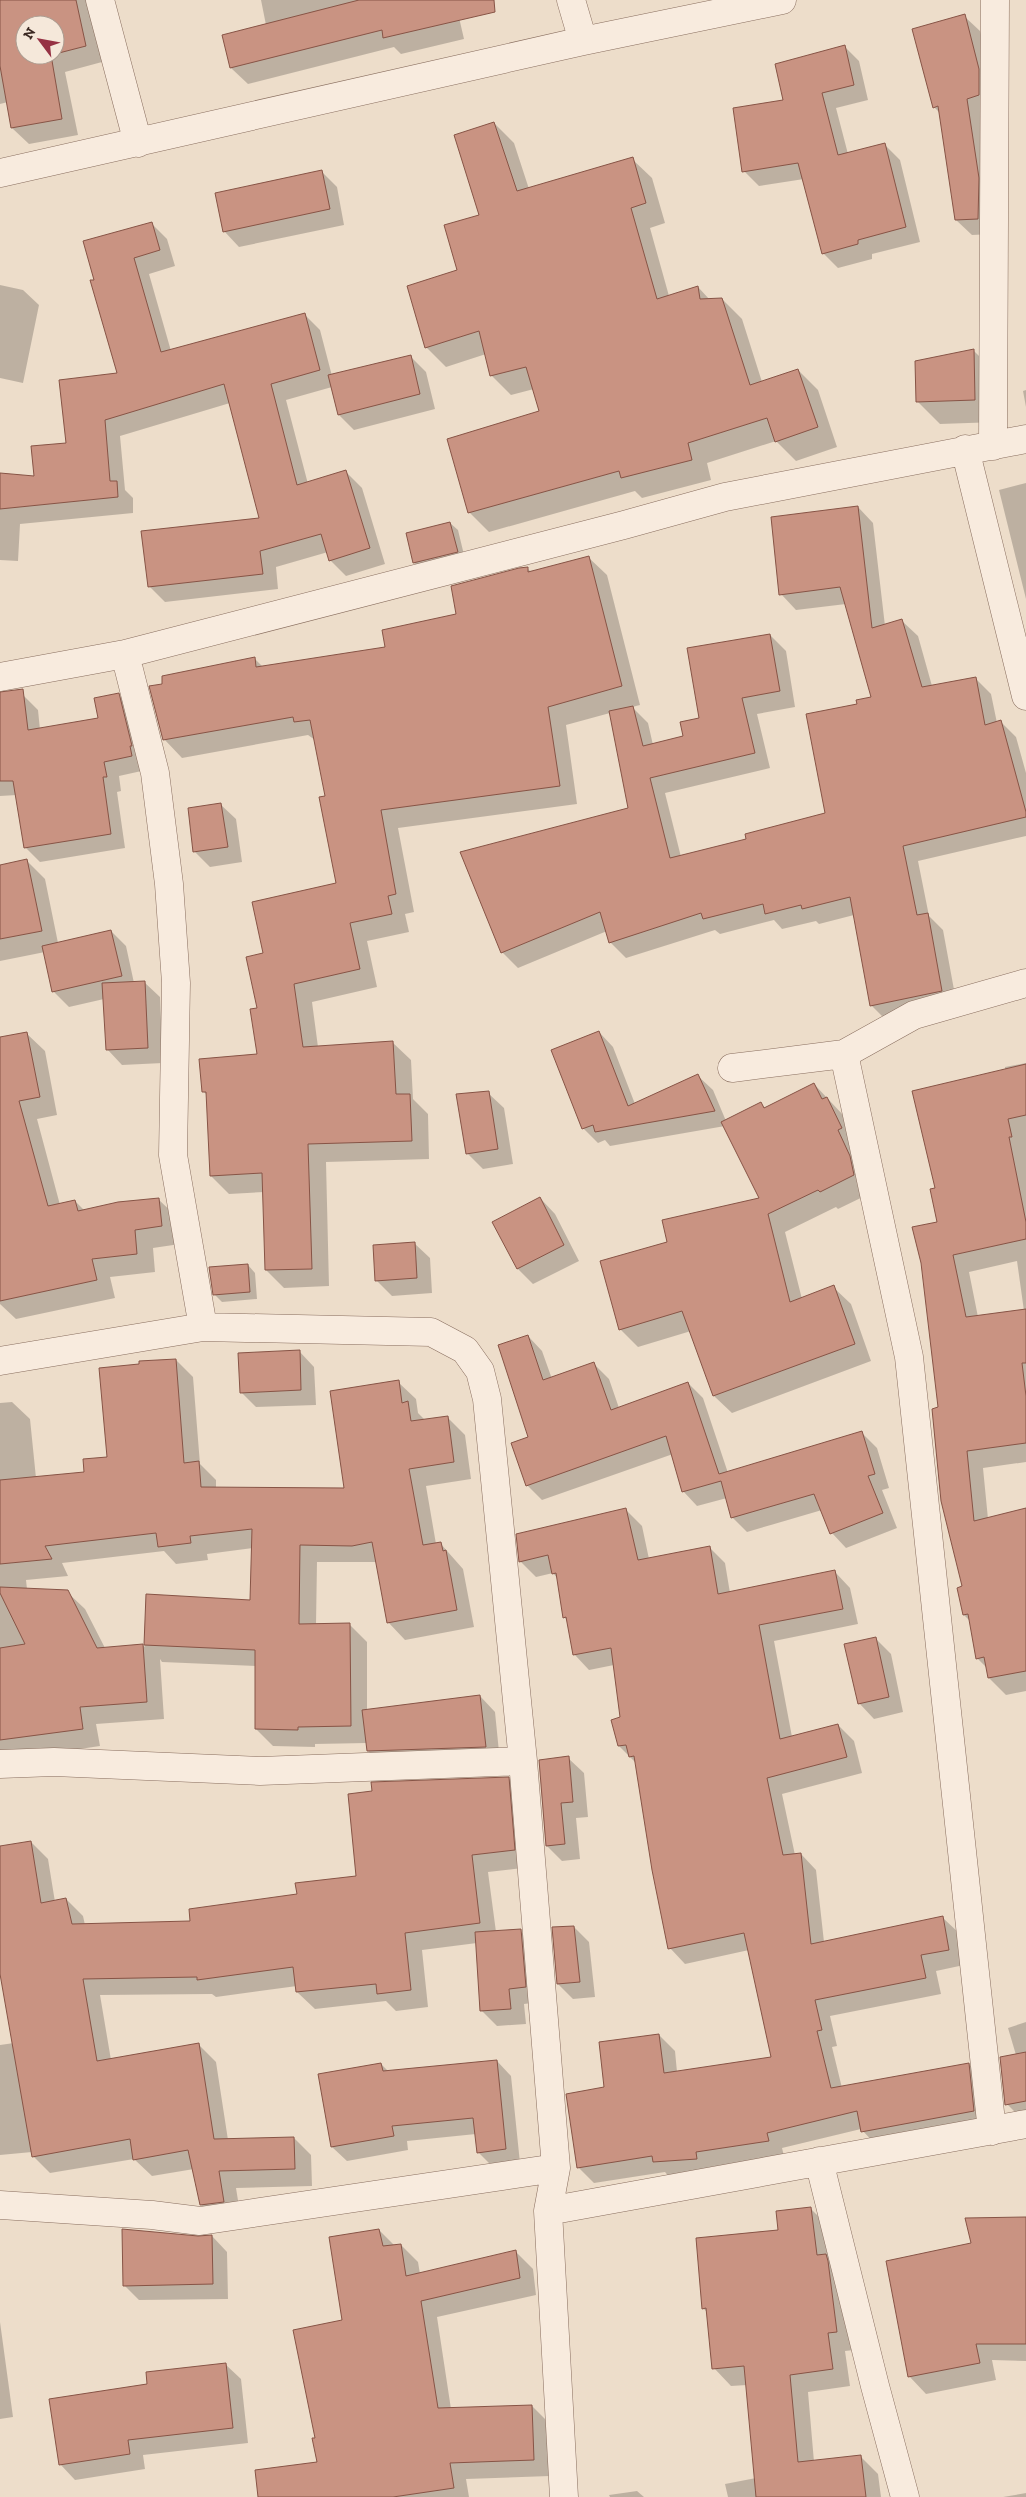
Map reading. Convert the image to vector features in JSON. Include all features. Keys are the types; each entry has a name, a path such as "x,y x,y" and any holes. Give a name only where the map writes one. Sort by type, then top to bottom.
{"street":[{"path":"100,0 138,143"},
{"path":"571,0 583,41"},
{"path":"0,173 583,41 782,0"},
{"path":"993,446 995,0"},
{"path":"0,677 125,654 624,526 725,497 965,449 993,446 1026,439"},
{"path":"965,449 1026,696"},
{"path":"125,654 155,773 169,884 176,983 173,1155 203,1327"},
{"path":"732,1068 844,1054 914,1015 1026,983"},
{"path":"844,1054 909,1357 992,2132"},
{"path":"0,1361 203,1327 431,1332 465,1350 480,1371 487,1399 523,1761 556,2168 548,2211 564,2497"},
{"path":"0,1764 54,1762 260,1770 523,1761"},
{"path":"548,2211 819,2161 992,2132 1026,2124"},
{"path":"819,2161 875,2386 905,2497"},
{"path":"0,2205 152,2215 200,2221 556,2168"}],"building":[{"path":"0,0 76,0 86,46 65,51 65,15 15,15 15,65 53,65 62,119 11,128 0,66"},
{"path":"359,0 494,0 495,12 383,38 382,30 230,68 222,35"},
{"path":"965,14 979,69 979,95 967,99 979,178 978,219 955,220 938,106 933,108 912,29"},
{"path":"845,45 854,85 822,93 838,155 885,143 906,227 858,240 858,244 822,254 798,163 742,172 733,108 783,100 775,64"},
{"path":"494,122 517,191 633,157 646,203 631,208 657,299 698,286 700,299 722,298 750,385 798,369 818,427 775,442 767,418 688,443 692,460 621,478 619,471 468,513 447,439 539,411 526,367 490,376 479,331 425,348 407,286 457,270 444,225 479,215 454,135"},
{"path":"322,170 330,209 223,232 215,193"},
{"path":"152,222 160,250 134,258 161,352 305,313 320,370 271,384 297,485 346,470 370,548 329,561 321,534 260,551 263,574 148,587 141,531 259,518 224,384 105,420 110,481 117,481 118,497 0,509 0,473 34,476 31,446 66,443 59,380 117,373 90,280 94,280 83,241"},
{"path":"974,349 975,400 916,402 915,361"},
{"path":"411,355 420,394 338,415 328,375"},
{"path":"858,506 872,628 902,619 922,687 976,677 985,725 1001,720 1026,812 1026,817 903,846 917,915 928,913 942,991 870,1006 850,897 802,909 801,905 765,914 763,904 703,919 701,913 609,943 600,912 501,953 460,852 628,808 609,711 633,706 643,746 683,736 680,722 699,718 687,648 770,634 780,691 742,698 755,753 650,778 670,858 746,839 745,834 825,813 806,714 857,704 856,700 871,697 840,587 779,595 771,517"},
{"path":"450,522 458,552 413,563 406,533"},
{"path":"589,556 622,686 548,707 560,786 381,810 396,894 388,896 392,914 350,923 360,969 294,984 303,1047 393,1041 396,1094 410,1094 412,1141 308,1144 312,1269 265,1270 262,1173 210,1176 206,1092 202,1092 199,1059 257,1054 250,1009 257,1008 246,957 263,953 252,902 336,883 319,797 325,796 310,720 294,722 293,717 163,740 149,686 162,684 162,676 255,657 256,667 385,647 382,630 456,614 451,586 519,568 528,567 528,572"},
{"path":"23,689 28,730 98,718 94,698 119,693 132,746 130,746 132,756 104,762 107,777 103,777 111,834 24,848 13,781 0,781 0,692"},
{"path":"221,803 228,847 193,852 188,808"},
{"path":"27,859 42,931 0,939 0,865"},
{"path":"111,930 122,976 52,992 42,946"},
{"path":"145,981 148,1048 106,1050 102,983"},
{"path":"599,1031 628,1106 698,1074 715,1111 595,1132 593,1125 582,1129 551,1050"},
{"path":"27,1032 40,1097 19,1101 48,1206 75,1200 78,1211 118,1202 159,1198 162,1226 135,1230 137,1254 92,1259 97,1280 0,1301 0,1037"},
{"path":"1026,1064 1026,1115 1008,1119 1012,1137 1009,1137 1026,1222 1026,1239 953,1255 966,1317 1026,1309 1026,1363 1022,1363 1026,1396 1026,1443 967,1451 974,1521 1026,1508 1026,1671 988,1678 984,1657 976,1659 968,1614 963,1615 957,1588 962,1586 941,1501 932,1409 938,1407 921,1263 912,1227 937,1222 930,1189 935,1188 912,1091"},
{"path":"814,1083 822,1099 827,1097 842,1128 838,1130 850,1156 854,1175 768,1214 790,1302 834,1285 855,1344 713,1396 682,1311 619,1330 600,1261 667,1242 662,1220 759,1198 721,1122 761,1102 764,1108"},
{"path":"489,1091 498,1149 466,1154 456,1094"},
{"path":"540,1197 564,1245 517,1269 492,1222"},
{"path":"415,1242 417,1278 375,1281 373,1245"},
{"path":"248,1264 250,1292 213,1295 209,1267"},
{"path":"528,1335 543,1380 594,1362 611,1410 688,1382 719,1474 862,1431 875,1474 868,1476 883,1513 830,1534 814,1494 731,1518 721,1481 682,1492 666,1436 526,1486 511,1443 528,1437 498,1345"},
{"path":"300,1350 301,1390 240,1393 238,1353"},
{"path":"176,1359 184,1463 199,1461 201,1487 344,1488 330,1391 399,1380 402,1403 408,1401 411,1421 448,1416 454,1462 409,1469 423,1545 441,1542 443,1551 446,1550 457,1610 387,1623 372,1542 352,1546 300,1545 299,1624 350,1623 351,1726 298,1727 298,1730 255,1729 255,1650 144,1645 146,1594 250,1600 252,1529 190,1536 191,1543 158,1547 156,1533 45,1546 52,1559 0,1564 0,1480 84,1472 83,1459 107,1457 99,1368 139,1364 139,1361"},
{"path":"626,1508 638,1560 710,1546 718,1594 835,1570 843,1609 759,1625 780,1739 838,1724 847,1757 767,1778 783,1855 801,1853 811,1944 943,1916 949,1950 921,1955 926,1978 815,2000 822,2030 817,2031 831,2088 969,2063 974,2111 861,2132 857,2111 767,2133 769,2141 696,2152 697,2159 653,2162 652,2156 577,2168 566,2094 604,2087 599,2042 659,2034 664,2073 771,2057 744,1933 668,1949 652,1870 634,1756 629,1757 626,1745 618,1746 611,1720 620,1717 611,1648 573,1655 566,1617 563,1618 556,1573 552,1574 548,1555 519,1562 516,1534"},
{"path":"0,1587 68,1590 97,1648 143,1644 147,1702 80,1707 83,1729 0,1740 0,1648 25,1644 0,1593"},
{"path":"876,1637 889,1697 858,1704 844,1644"},
{"path":"480,1695 486,1747 367,1751 362,1710"},
{"path":"569,1756 573,1802 561,1803 565,1844 546,1846 539,1760"},
{"path":"509,1777 515,1850 472,1855 480,1923 405,1933 411,1990 377,1994 376,1984 296,1992 293,1967 197,1980 197,1977 83,1979 97,2061 199,2043 214,2139 294,2137 295,2169 219,2171 224,2202 200,2205 188,2150 133,2160 130,2139 32,2157 0,1974 0,1846 31,1841 41,1903 66,1898 72,1924 190,1921 189,1909 297,1894 295,1883 356,1876 348,1794 372,1791 371,1782"},
{"path":"574,1926 580,1982 557,1984 552,1927"},
{"path":"521,1929 526,1987 509,1989 511,2009 480,2011 475,1932"},
{"path":"1026,2052 1026,2101 1005,2105 1000,2057"},
{"path":"497,2060 506,2149 477,2153 473,2118 392,2126 394,2136 331,2147 318,2074 381,2063 383,2071"},
{"path":"811,2207 817,2255 826,2254 828,2261 837,2332 828,2333 833,2369 790,2375 798,2462 861,2455 866,2497 756,2497 744,2366 712,2369 706,2308 702,2309 696,2238 778,2230 776,2211"},
{"path":"1026,2217 1026,2344 976,2344 980,2363 908,2377 886,2261 971,2243 965,2218"},
{"path":"122,2229 198,2236 212,2235 213,2284 123,2286"},
{"path":"379,2229 383,2246 401,2244 406,2276 516,2250 520,2278 421,2301 438,2408 532,2405 534,2460 450,2463 454,2488 393,2497 258,2497 255,2470 317,2462 312,2438 315,2438 293,2330 342,2320 329,2237"},
{"path":"226,2363 233,2428 128,2440 130,2454 59,2465 49,2399 147,2384 146,2372"}]}
